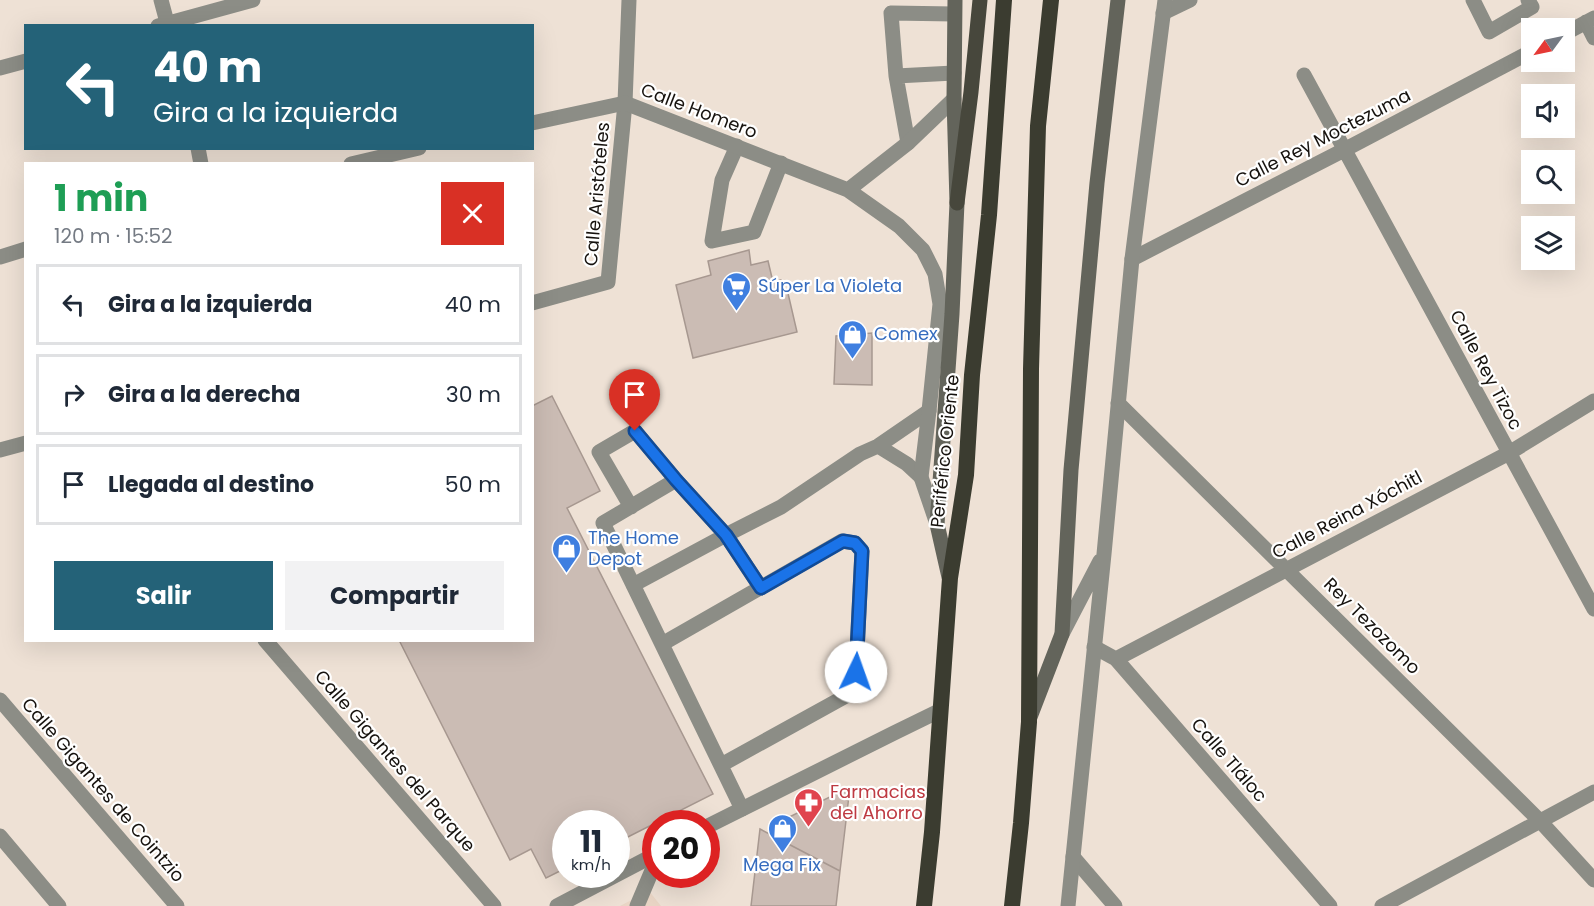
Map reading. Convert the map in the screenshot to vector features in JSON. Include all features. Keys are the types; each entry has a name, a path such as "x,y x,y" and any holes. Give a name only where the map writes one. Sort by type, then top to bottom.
{"highway":[{"name":"Periférico Oriente","path":"924,906 932,832 950,578 966,476 972,375 989,215 1004,0"},
{"path":"1012,906 1029,722 1031,369 1038,126 1051,0"}],"main road":[{"path":"957,203 980,0"},
{"path":"1029,722 1062,634 1071,470 1097,183 1118,0"},
{"path":"950,578 937,525 952,314 957,203 954,7"}],"street":[{"path":"161,0 164,24"},
{"path":"168,24 253,0"},
{"path":"625,102 629,0"},
{"path":"1068,906 1132,259 1164,6 1190,0"},
{"path":"1473,0 1490,32 1532,8 1528,0"},
{"path":"908,143 896,76 891,13 954,7"},
{"path":"1575,28 1590,20 1594,38"},
{"name":"Calle Rey Moctezuma","path":"1132,259 1521,57"},
{"path":"0,68 24,62"},
{"path":"896,76 954,73"},
{"name":"Calle Rey Tizoc","path":"1304,75 1594,609"},
{"path":"848,190 908,143 954,99"},
{"name":"Calle Homero","path":"534,123 625,102 848,190 899,226 923,250 934,274 940,304 921,477 937,525"},
{"name":"Calle Aristóteles","path":"534,302 608,282 625,102"},
{"path":"737,146 722,180 712,241 754,232 782,164"},
{"path":"360,162 410,150"},
{"path":"0,257 24,250"},
{"name":"Calle Reina Xóchitl","path":"1116,659 1509,453 1594,401"},
{"name":"Rey Tezozomo","path":"1119,403 1541,822 1594,880"},
{"path":"633,585 782,507 860,454 878,446 930,411"},
{"path":"631,507 599,452 635,431 726,535 761,588"},
{"path":"0,450 24,444"},
{"path":"878,446 907,464 921,477"},
{"path":"676,480 603,523 742,809"},
{"path":"662,644 843,541 855,543 862,551 855,692 721,765"},
{"path":"1062,634 1104,554"},
{"name":"Calle Gigantes del Parque","path":"268,642 494,906"},
{"name":"Calle Tláloc","path":"1094,646 1116,659 1330,906"},
{"name":"Calle Gigantes de Cointzio","path":"0,700 177,906"},
{"path":"720,820 939,711"},
{"path":"1382,906 1594,792"},
{"path":"0,836 59,906"},
{"path":"1072,857 1115,906"},
{"path":"557,906 642,861"},
{"path":"637,906 645,888"}],"shaded area":[{"path":"649,891 661,906 620,906"}],"building":[{"name":"Súper La Violeta","path":"749,250 751,265 768,261 773,282 781,280 783,290 787,289 797,332 693,358 676,285 711,275 708,261"},
{"name":"Comex","path":"872,333 872,385 834,384 836,336"},
{"name":"The Home Depot","path":"552,396 600,491 567,508 713,794 681,810 642,810 642,830 630,836 630,810 552,810 552,875 546,878 531,849 510,860 400,642 534,642 534,405"},
{"name":"Farmacias del Ahorro","path":"850,787 840,871 773,836 774,830 771,826"},
{"name":"Mega Fix","path":"760,829 840,871 836,906 751,906"}],"place":[{"name":"Súper La Violeta","path":"737,312"},
{"name":"Comex","path":"853,360"},
{"name":"The Home Depot","path":"567,574"},
{"name":"Farmacias del Ahorro","path":"809,828"},
{"name":"Mega Fix","path":"782,854"}],"route":[{"path":"635,431 726,535 761,588 843,541 855,543 862,551 856,672"}]}
